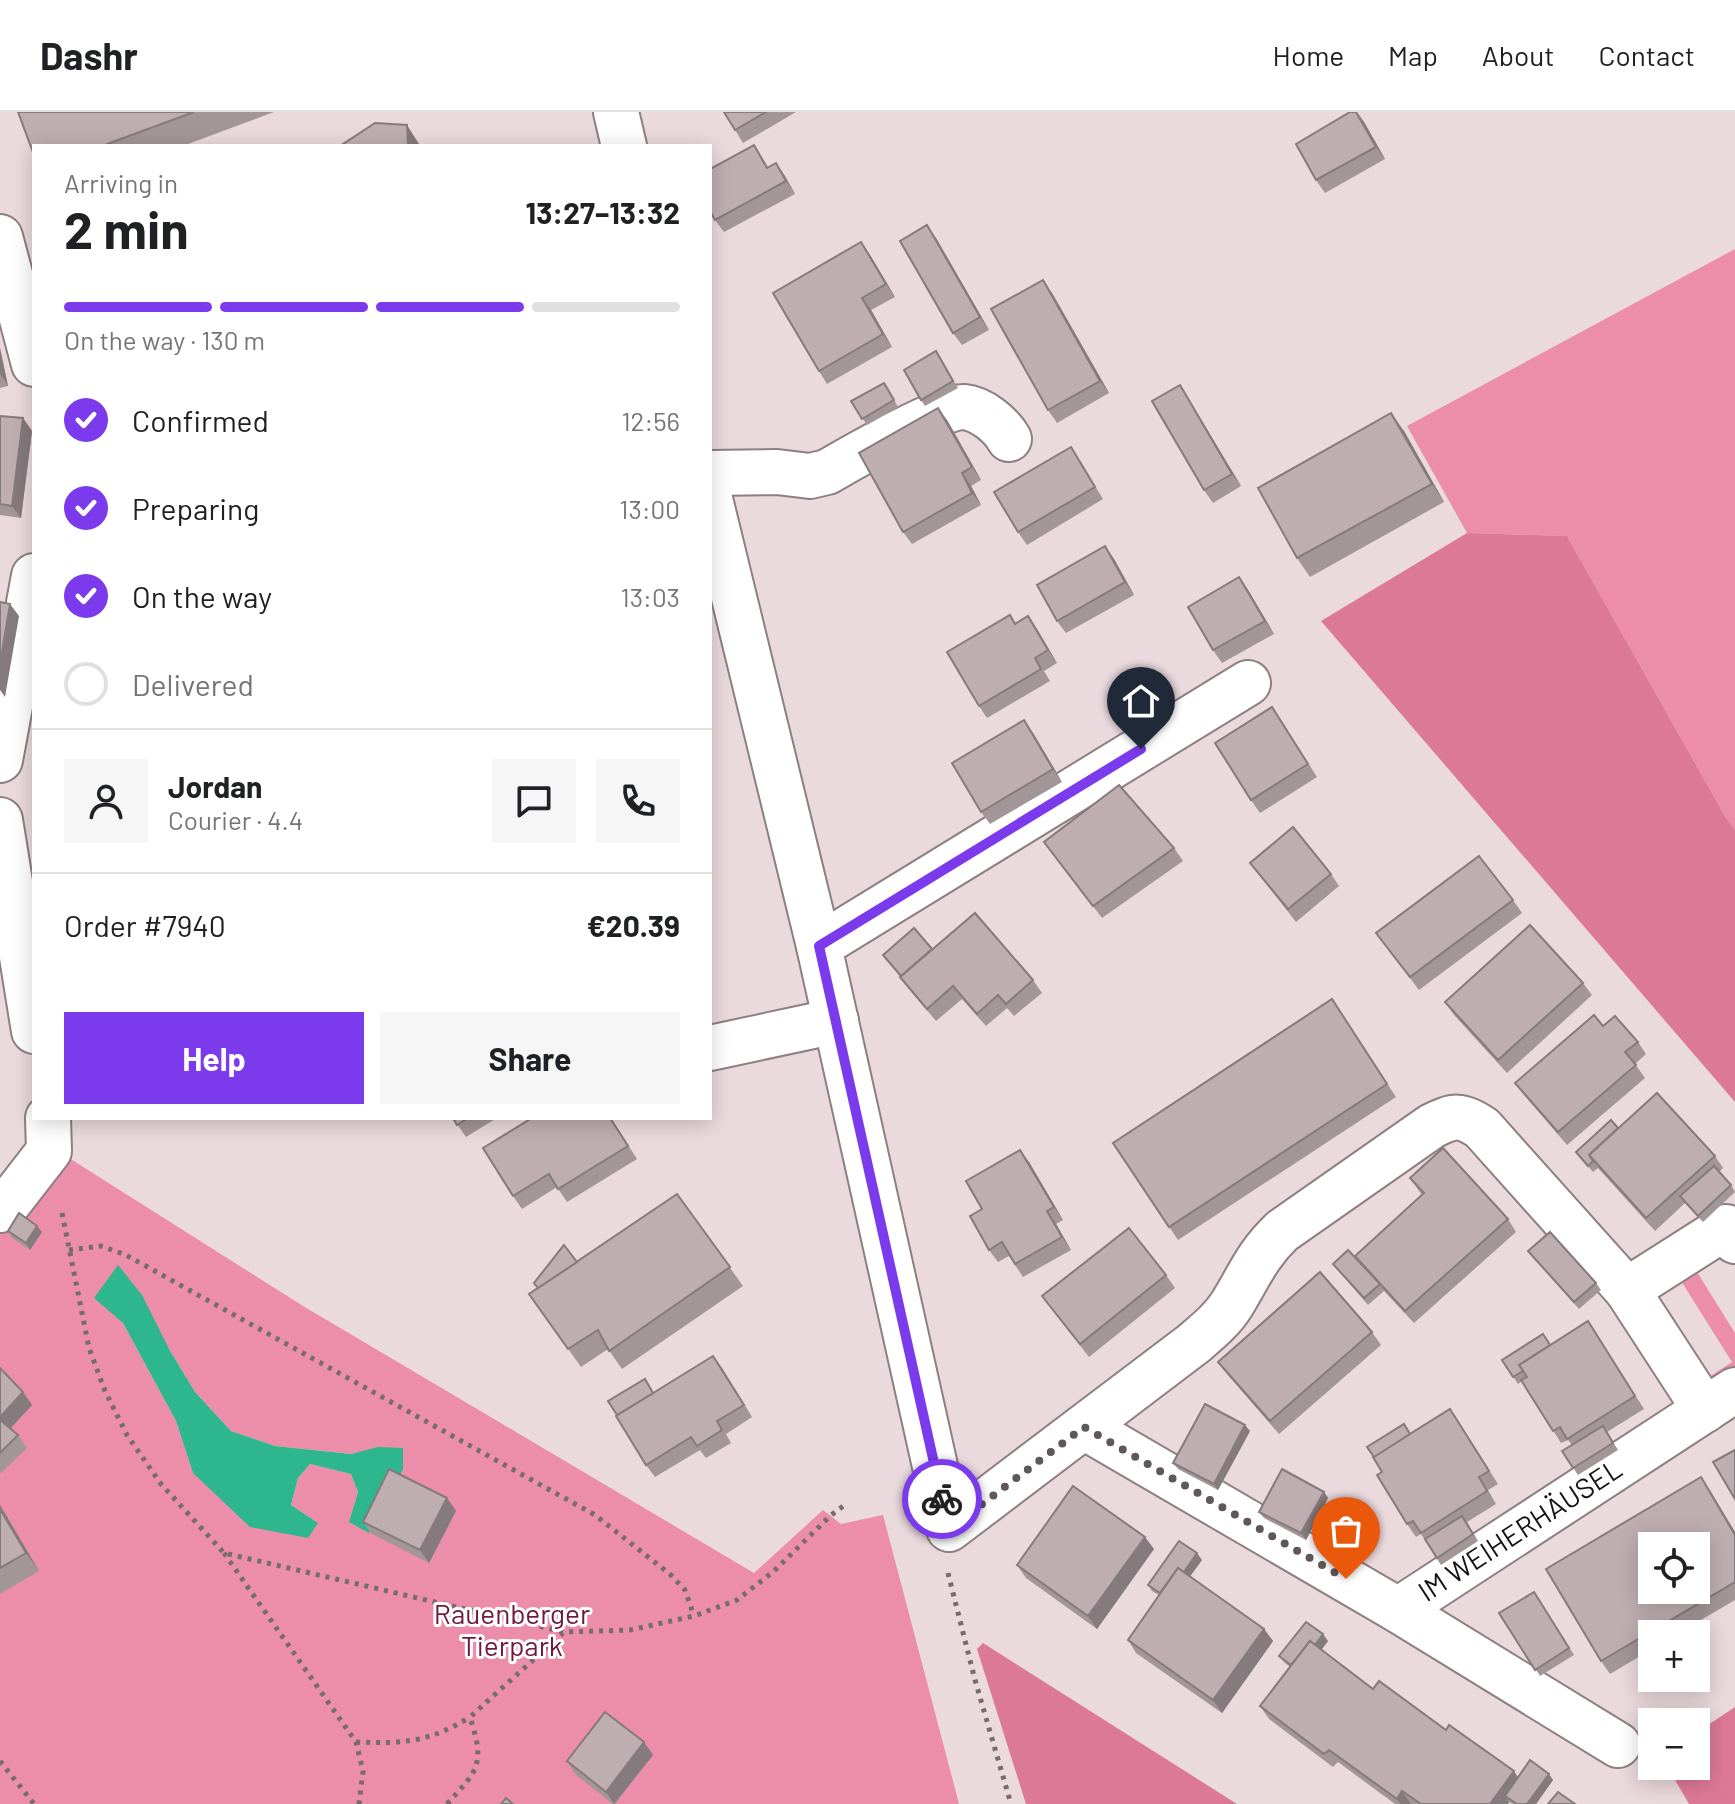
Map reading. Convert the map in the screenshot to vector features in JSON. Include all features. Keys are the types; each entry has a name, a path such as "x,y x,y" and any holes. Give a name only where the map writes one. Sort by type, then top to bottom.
{"street":[{"path":"616,112 624,144"},
{"path":"0,237 32,357"},
{"path":"712,473 777,472 810,476 827,472 928,418 962,406 1001,426 1009,439"},
{"path":"712,507 819,946 949,1529"},
{"path":"0,760 32,587"},
{"path":"819,946 1248,683"},
{"path":"0,820 32,1019"},
{"path":"712,1048 836,1021"},
{"name":"IM WEIHERHÄUSEL","path":"949,1529 1219,1322 1263,1250 1282,1231 1432,1126 1451,1117 1466,1118 1482,1128 1627,1290 1720,1400 1398,1610 1084,1427"},
{"path":"0,1210 7,1205 48,1134"},
{"path":"1627,1290 1726,1227 1735,1241"},
{"path":"1398,1610 1618,1745"}],"path":[{"path":"48,1134 89,1348 110,1402 127,1435 161,1484 224,1553 356,1742 363,1771 359,1804"},
{"path":"69,1250 101,1246 126,1255 347,1379 557,1491 595,1515 671,1575 685,1590 694,1616"},
{"path":"224,1553 564,1632 630,1630 694,1616 737,1600 774,1571 846,1504"},
{"path":"949,1529 946,1563 975,1680 1011,1804"},
{"path":"356,1742 397,1744 427,1739 470,1717 564,1632"},
{"path":"447,1804 471,1779 479,1761 470,1717"},
{"path":"0,1761 34,1804"}],"green space":[{"path":"1735,249 1735,830 1567,536 1467,533 1407,426"},
{"name":"Rauenberger Tierpark","path":"69,1158 303,1306 754,1573 823,1510 841,1524 883,1515 959,1804 0,1804 0,1224","holes":["123,1323 169,1349 195,1392 231,1431 275,1446 351,1454 378,1448 349,1522 358,1492 351,1474 310,1464 298,1478 291,1505 318,1523 193,1473 176,1421"]},
{"path":"1692,1264 1735,1333 1735,1376 1720,1385 1706,1379 1732,1362 1676,1273"}],"shaded area":[{"path":"1467,533 1567,536 1735,830 1735,1102 1321,621"},
{"path":"118,1265 142,1295 195,1392 231,1431 275,1446 351,1454 378,1447 403,1448 403,1469 369,1533 349,1522 358,1492 351,1474 310,1464 298,1478 291,1505 318,1523 308,1538 250,1527 193,1473 176,1421 123,1323 94,1298"},
{"path":"983,1643 1237,1804 1026,1804 977,1649"},
{"path":"1735,1707 1735,1804 1689,1804 1675,1780 1710,1780 1710,1724"}],"building":[{"path":"18,112 194,112 107,144 32,144 32,150"},
{"path":"724,112 766,112 735,130"},
{"path":"1350,112 1356,112 1376,147 1316,180 1296,144"},
{"path":"375,123 407,125 408,144 343,144"},
{"path":"754,145 767,168 776,163 786,181 715,220 712,215 712,168"},
{"path":"927,225 980,317 953,333 900,241"},
{"path":"861,242 886,284 862,298 883,334 819,371 773,293"},
{"path":"1043,280 1100,381 1048,410 991,309"},
{"path":"936,351 953,381 921,400 904,370"},
{"path":"884,383 894,400 862,419 851,401"},
{"path":"1180,385 1232,474 1204,490 1152,401"},
{"path":"938,408 972,467 962,473 972,493 903,532 859,453"},
{"path":"1391,413 1432,484 1297,558 1258,488"},
{"path":"0,416 23,418 12,506 0,504"},
{"path":"1071,447 1095,487 1018,532 994,492"},
{"path":"1105,546 1125,582 1057,621 1037,585"},
{"path":"1239,577 1265,621 1213,650 1188,607"},
{"path":"0,602 10,604 0,664"},
{"path":"1010,615 1015,624 1028,616 1048,650 1035,658 1041,669 979,706 947,652"},
{"path":"1272,707 1308,764 1251,800 1215,743"},
{"path":"1024,720 1053,769 981,812 952,763"},
{"path":"1119,785 1174,848 1093,906 1044,842"},
{"path":"1293,827 1331,874 1288,909 1250,863"},
{"path":"1479,856 1513,900 1410,977 1376,933"},
{"path":"975,913 1033,980 1006,1004 998,995 977,1014 953,986 927,1009 900,977"},
{"path":"1530,925 1583,983 1498,1060 1445,1002"},
{"path":"914,928 932,949 901,976 883,955"},
{"path":"1332,999 1387,1084 1169,1227 1113,1143"},
{"path":"1594,1015 1603,1026 1615,1016 1638,1042 1625,1052 1636,1065 1558,1132 1515,1083"},
{"path":"1657,1093 1715,1156 1646,1218 1589,1155"},
{"path":"529,1120 611,1120 628,1146 558,1189 549,1174 513,1196 483,1148"},
{"path":"1611,1120 1618,1128 1589,1155 1593,1161 1588,1166 1576,1152"},
{"path":"1443,1148 1508,1219 1405,1311 1355,1256 1424,1193 1410,1178"},
{"path":"1020,1150 1054,1207 1047,1211 1062,1237 1015,1264 1002,1242 989,1250 970,1216 982,1209 966,1181"},
{"path":"1714,1166 1731,1185 1698,1216 1680,1196"},
{"path":"677,1194 730,1267 609,1351 598,1330 568,1349 529,1294"},
{"path":"19,1213 37,1226 26,1243 8,1231"},
{"path":"1129,1228 1166,1275 1080,1344 1042,1296"},
{"path":"1550,1232 1596,1283 1574,1302 1528,1251"},
{"path":"564,1245 577,1262 538,1288 534,1283"},
{"path":"1348,1250 1380,1284 1364,1298 1333,1264"},
{"path":"1320,1272 1372,1332 1270,1421 1218,1362"},
{"path":"1588,1321 1635,1396 1567,1439 1560,1427 1553,1431 1521,1380 1527,1377 1519,1365"},
{"path":"1543,1334 1550,1345 1519,1365 1523,1371 1513,1377 1502,1360"},
{"path":"713,1356 744,1405 717,1421 722,1430 697,1446 691,1437 646,1465 616,1416"},
{"path":"0,1368 23,1392 0,1417"},
{"path":"645,1379 653,1393 617,1415 608,1401"},
{"path":"1205,1404 1245,1425 1214,1484 1173,1463"},
{"path":"1450,1409 1489,1471 1479,1477 1487,1491 1421,1533 1413,1521 1407,1524 1377,1475 1382,1472 1373,1457"},
{"path":"0,1420 18,1435 0,1453"},
{"path":"1404,1424 1410,1434 1374,1457 1367,1447"},
{"path":"1603,1426 1613,1443 1573,1468 1562,1451"},
{"path":"1735,1450 1735,1499 1713,1462"},
{"path":"389,1469 447,1498 420,1550 363,1522"},
{"path":"1282,1469 1324,1492 1301,1533 1259,1512"},
{"path":"1701,1477 1735,1535 1735,1582 1710,1597 1710,1532 1638,1532 1638,1604 1698,1604 1671,1620 1638,1620 1638,1639 1601,1661 1546,1569"},
{"path":"1073,1486 1145,1537 1088,1616 1017,1565"},
{"path":"0,1509 26,1553 0,1568"},
{"path":"1462,1516 1473,1534 1437,1558 1425,1539"},
{"path":"1179,1541 1197,1553 1184,1572 1178,1568 1160,1593 1148,1585"},
{"path":"1178,1568 1264,1629 1213,1700 1128,1640"},
{"path":"1534,1592 1569,1648 1535,1670 1499,1613"},
{"path":"1306,1622 1323,1634 1315,1645 1310,1641 1291,1665 1279,1656"},
{"path":"1310,1641 1373,1689 1379,1681 1446,1730 1449,1725 1514,1771 1490,1804 1421,1804 1402,1791 1397,1799 1329,1750 1324,1754 1260,1706"},
{"path":"605,1712 644,1742 606,1792 567,1761"},
{"path":"1530,1760 1549,1774 1527,1804 1517,1804 1505,1796"},
{"path":"1558,1792 1575,1804 1548,1804"}],"way so far":[{"path":"942,1499 949,1529 1084,1427 1346,1579"}],"route":[{"path":"942,1499 819,946 1141,749"}]}
